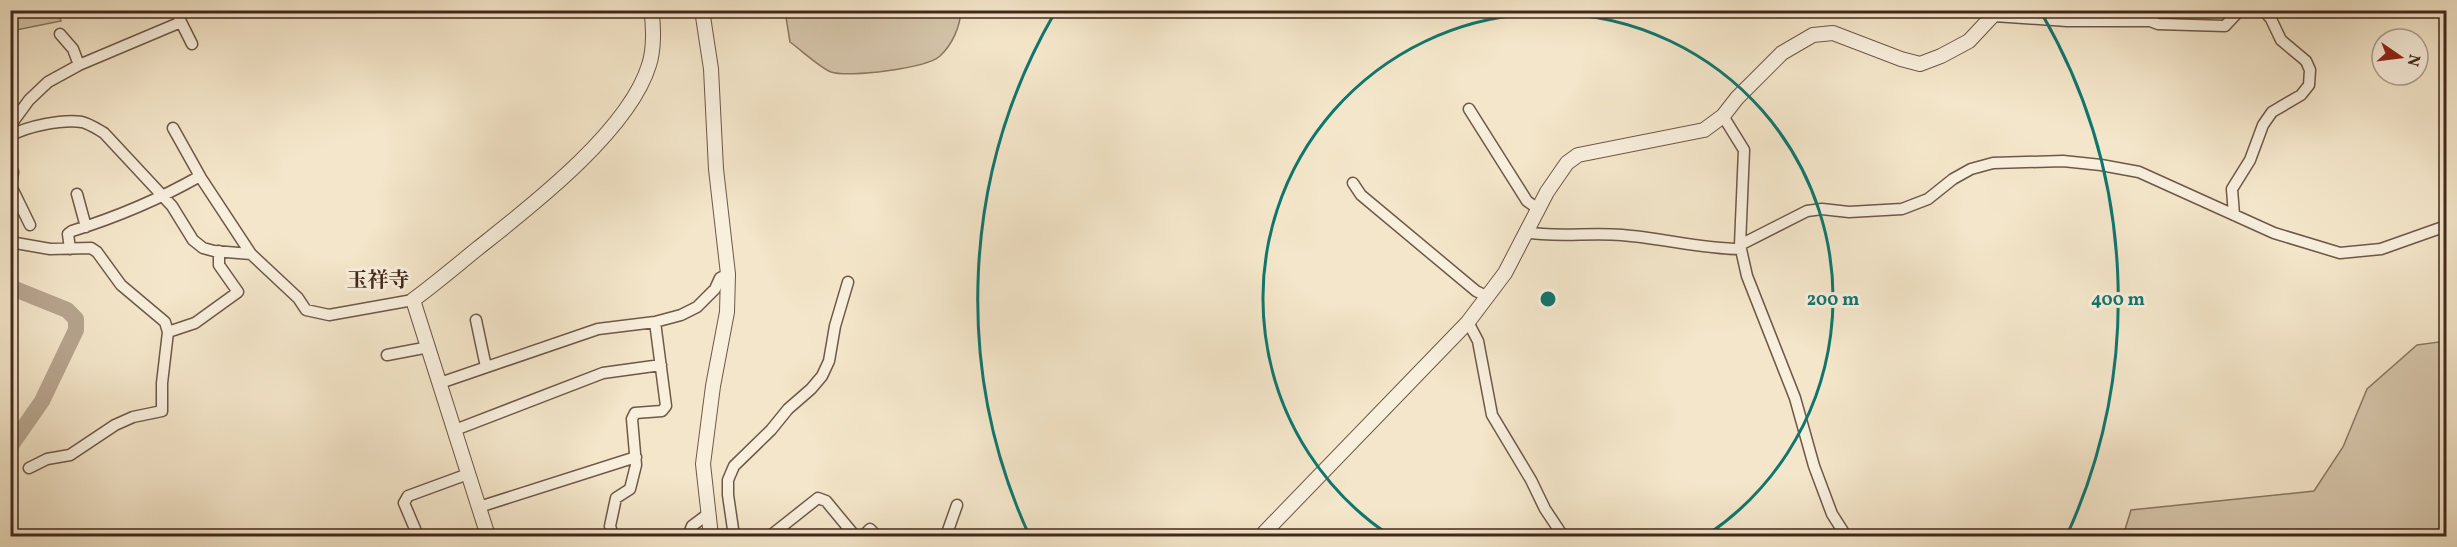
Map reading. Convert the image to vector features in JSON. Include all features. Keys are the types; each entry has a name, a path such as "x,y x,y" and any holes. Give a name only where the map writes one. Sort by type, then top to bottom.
{"street":[{"path":"176,10 192,44"},
{"path":"702,10 710,58 716,169 728,274 727,312 704,444 703,464 711,537"},
{"path":"1261,537 1468,322 1505,273 1525,232 1567,163 1578,155 1704,130 1723,116 1737,98 1782,53 1813,35 1833,33 1920,64 1969,41 1996,13 2067,21 2150,16 2189,26 2201,23 2225,26 2240,10"},
{"path":"2234,215 2232,189 2250,160 2263,125 2272,112 2301,95 2309,86 2310,70 2306,62 2281,40 2271,19 2263,10"},
{"path":"173,128 200,176 251,254 298,298 306,310 328,315 413,300 545,194 582,159 614,123 631,101 650,63 653,12"},
{"path":"10,126 29,100 48,82 79,65 181,22"},
{"path":"60,34 73,49 79,65"},
{"path":"1469,109 1527,201 1538,209"},
{"path":"1723,116 1744,150 1741,247 1747,276 1795,398 1814,466 1832,514 1846,537"},
{"path":"10,136 20,130 39,125 79,122 91,125 104,133 172,206 193,240 203,248 251,254"},
{"path":"1525,232 1541,235 1621,235 1708,247 1741,247 1807,211 1822,209 1849,212 1902,209 1928,199 1953,179 1971,169 1993,163 2063,162 2101,165 2139,172 2274,233 2340,253 2380,249 2446,226"},
{"path":"10,168 13,172 11,186 30,225"},
{"path":"70,249 68,234 163,197 200,176"},
{"path":"1353,183 1361,195 1476,291 1488,297"},
{"path":"77,194 86,227"},
{"path":"10,242 50,249 91,248 97,252 121,285 165,322 168,332 162,383 162,411 133,417 115,425 70,455 47,459 29,468"},
{"path":"168,332 195,323 238,292 219,265 219,251"},
{"path":"440,383 598,329 681,315 697,307 715,289 720,278 728,274"},
{"path":"734,537 728,480 735,466 771,430 788,408 811,389 822,376 829,361 835,326 848,282"},
{"path":"413,300 488,537"},
{"path":"476,320 486,368"},
{"path":"613,537 610,526 616,498 630,489 636,465 632,419 635,413 662,411 666,406 655,321"},
{"path":"1468,322 1478,341 1492,415 1563,537"},
{"path":"387,355 429,347"},
{"path":"454,430 603,373 661,365"},
{"path":"479,507 636,457"},
{"path":"418,537 404,503 408,496 468,474"},
{"path":"770,537 818,498 826,501 855,537"},
{"path":"946,537 957,505"},
{"path":"688,537 692,526 708,514"},
{"path":"863,537 870,529 877,537"}],"shaded area":[{"path":"961,10 955,35 940,56 905,68 854,74 840,74 826,70 790,42 785,11"},
{"path":"10,11 57,11 61,21 11,31"},
{"path":"2446,341 2446,536 2123,536 2131,510 2314,491 2343,447 2367,389 2417,345"}],"waterway":[{"path":"10,287 67,310 76,319 76,330 42,401 10,447"}],"district":[{"name":"玉祥寺","path":"378,280"}]}
